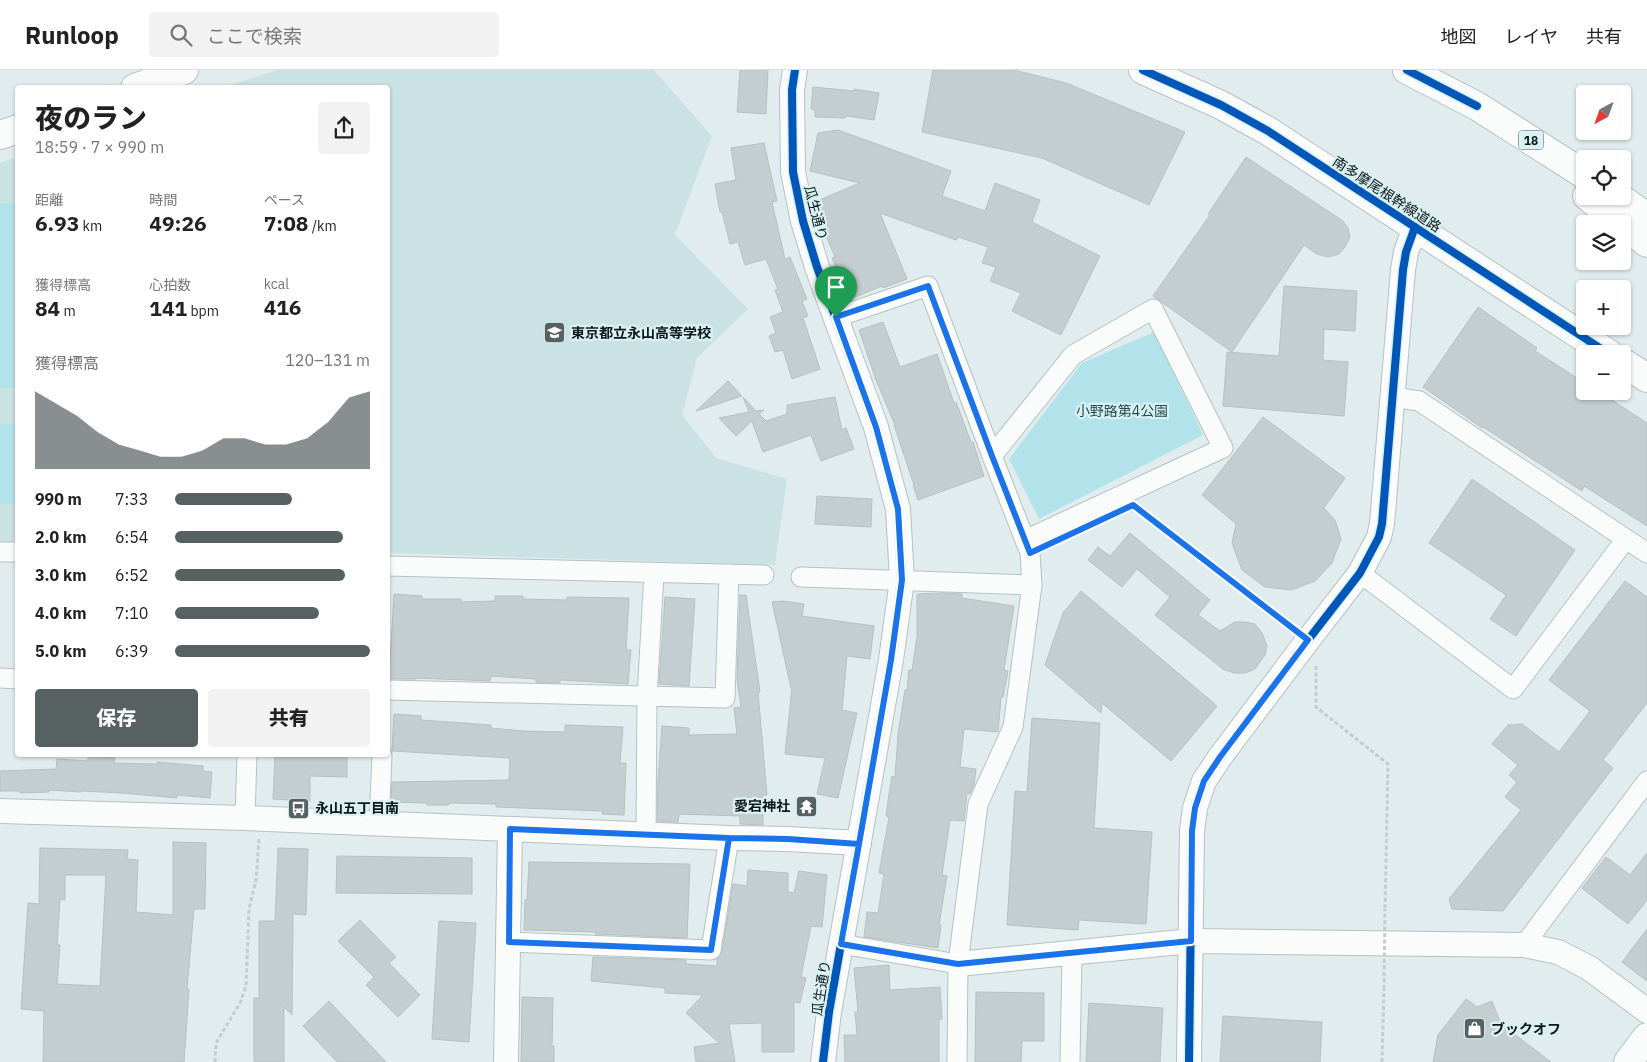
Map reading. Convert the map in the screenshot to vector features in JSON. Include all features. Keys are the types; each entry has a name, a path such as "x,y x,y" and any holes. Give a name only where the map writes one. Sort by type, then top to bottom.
{"main road":[{"path":"142,85 184,70"},
{"name":"南多摩尾根幹線道路","path":"1143,70 1221,105 1268,131 1595,345"},
{"name":"18","path":"1407,70 1477,106 1576,169"},
{"path":"1477,106 1544,165 1576,188"},
{"path":"0,135 15,130"},
{"path":"1599,205 1647,243"},
{"path":"1630,205 1647,217"},
{"path":"1628,1062 1647,1037"}],"street":[{"name":"瓜生通り","path":"795,70 792,90 793,172 803,221 817,267 876,427 898,509 902,580 891,660 829,1012 824,1062"},
{"path":"1189,1062 1192,831 1195,808 1204,781 1220,757 1360,573 1379,537 1382,524 1403,270 1406,252 1415,227"},
{"path":"836,317 928,286 1030,553 1032,585 1013,727 978,804 958,964 957,1062"},
{"path":"992,456 1074,355 1153,309 1223,448 1025,540"},
{"path":"1393,397 1419,401 1647,553"},
{"path":"1360,573 1513,688 1626,539"},
{"path":"0,552 15,552"},
{"path":"390,566 764,575"},
{"path":"646,834 647,697 654,573"},
{"path":"390,690 725,698 729,574"},
{"path":"801,577 1032,585"},
{"path":"0,678 15,679"},
{"path":"247,757 252,827"},
{"path":"379,824 382,757"},
{"path":"1524,945 1647,781"},
{"path":"0,812 252,827 379,824 788,839 859,844"},
{"path":"506,1062 510,829"},
{"path":"509,942 711,950 729,838"},
{"path":"841,944 958,964 1191,941 1524,945 1558,952 1582,964 1647,1011"},
{"path":"1070,1062 1072,952"}],"path":[{"path":"1133,505 1308,640 1315,656 1316,707 1388,764 1382,1062"},
{"path":"215,1062 216,1043 240,1003 246,986 249,909 256,880 252,827"}],"shaded area":[{"name":"東京都立永山高等学校","path":"277,70 654,70 712,136 675,235 748,309 697,358 682,415 716,458 787,479 775,565 390,553 390,85 231,85"},
{"path":"15,158 15,543 0,542 0,163"}],"green space":[{"path":"0,203 15,204 15,389 0,388"},
{"name":"小野路第4公園","path":"1154,332 1203,435 1039,519 1009,459 1082,363"},
{"path":"0,424 15,424 15,504 0,504"}],"building":[{"path":"740,70 768,70 766,114 737,112"},
{"path":"933,70 1014,70 1066,83 1185,132 1149,205 1042,158 922,132"},
{"path":"813,87 854,91 854,89 879,93 874,120 846,116 845,118 815,117 815,110 811,109"},
{"path":"838,130 951,171 942,196 985,211 995,183 1040,200 1032,222 1100,256 1061,335 1012,311 1021,293 990,281 996,267 982,263 988,247 958,237 956,240 880,213 907,279 883,288 882,286 848,300 841,286 844,285 832,258 835,257 824,231 829,229 817,201 860,183 810,171 818,133"},
{"path":"764,143 777,201 772,202 785,259 790,257 807,299 802,301 808,316 803,318 820,369 792,379 783,350 775,352 769,336 776,333 770,317 783,312 775,290 778,289 766,259 745,265 738,242 730,244 722,212 720,212 715,184 736,180 731,148"},
{"path":"1246,157 1343,221 1348,228 1350,237 1339,254 1328,257 1317,254 1304,245 1232,352 1153,296 1210,215 1208,214"},
{"path":"1284,286 1357,291 1355,331 1324,329 1323,360 1348,362 1344,416 1223,406 1227,352 1279,356"},
{"path":"1478,307 1537,348 1535,351 1576,377 1576,400 1612,400 1647,423 1647,526 1584,486 1582,491 1482,428 1423,387"},
{"path":"883,322 900,367 937,354 954,403 956,402 971,442 973,442 984,476 918,500 895,425 876,380 859,330"},
{"path":"728,381 742,396 696,411"},
{"path":"743,397 756,411 764,410 759,414 766,421 787,414 787,405 835,397 842,430 846,428 854,449 821,461 811,435 763,452 752,421 736,436 719,418 749,412"},
{"path":"1263,417 1345,478 1324,508 1335,520 1341,539 1332,563 1315,581 1291,590 1265,587 1242,570 1232,543 1236,524 1202,495"},
{"path":"1472,479 1575,550 1516,636 1490,619 1506,595 1429,543"},
{"path":"817,496 872,499 871,527 815,524"},
{"path":"1130,533 1210,600 1198,615 1220,631 1235,622 1255,624 1262,633 1267,646 1265,655 1255,669 1245,673 1234,673 1223,669 1155,615 1170,597 1137,569 1122,587 1088,560 1098,547 1110,556"},
{"path":"1625,581 1647,597 1647,703 1603,760 1613,768 1503,911 1452,909 1449,899 1521,810 1505,797 1517,782 1509,775 1518,765 1492,744 1508,725 1522,724 1559,752 1590,711 1549,680"},
{"path":"1081,591 1217,706 1171,761 1102,703 1101,713 1045,665 1063,613"},
{"path":"394,594 422,596 422,599 461,599 461,602 495,601 495,596 523,596 523,599 567,600 567,597 629,598 626,650 631,650 628,684 560,680 560,683 536,682 536,679 491,676 490,681 416,678 390,679"},
{"path":"917,594 962,594 962,598 1014,606 1004,670 1008,671 1003,697 1001,697 998,732 964,729 960,767 976,769 974,785 970,794 967,793 964,821 950,820 942,875 947,876 939,925 941,925 938,948 864,937 867,912 878,913 884,874 879,873 889,817 886,816 889,794 892,776 895,777 898,734 905,690 907,690 909,670 912,670 917,637"},
{"path":"740,595 746,595 760,692 758,692 767,795 763,795 763,825 740,824 740,816 679,814 678,822 657,821 662,726 689,728 689,735 737,734 734,708 741,707 737,679"},
{"path":"665,597 695,599 689,686 659,684"},
{"path":"783,601 804,604 802,616 874,626 870,659 847,656 842,710 857,713 838,798 817,794 825,758 785,754 792,688 772,602"},
{"path":"394,714 421,716 421,720 491,725 491,728 523,731 565,732 565,725 623,727 620,763 626,763 624,815 602,814 603,811 496,807 496,804 449,803 449,805 427,805 427,803 391,802 392,782 509,780 510,758 392,751"},
{"path":"1032,718 1100,723 1094,828 1152,832 1146,924 1079,920 1078,930 1007,925 1015,791 1027,792"},
{"path":"88,757 102,757 115,758 114,763 157,764 157,762 203,766 203,771 212,772 210,798 177,795 177,798 81,791 49,790 49,792 20,793 20,791 0,791 0,771 56,769 57,759 88,761"},
{"path":"275,757 347,757 347,777 310,776 310,801 273,799"},
{"path":"173,842 206,843 205,909 194,909 187,989 189,989 184,1062 43,1062 44,1011 21,1009 28,903 39,904 40,848 128,850 127,859 138,860 136,912 173,915","holes":["65,875 106,875 100,986 57,984 60,945 57,945 60,899 65,900"]},
{"path":"278,848 308,849 306,915 293,914 292,1015 284,1007 284,1062 254,1062 254,998 259,998 259,921 275,921"},
{"path":"1647,853 1647,900 1628,924 1582,888 1606,857 1630,875"},
{"path":"337,856 472,858 472,894 336,893"},
{"path":"529,862 690,864 687,938 595,934 596,932 524,930"},
{"path":"748,870 788,873 788,892 794,893 799,871 827,875 822,927 811,926 801,977 806,978 800,1003 794,1002 794,1052 762,1052 762,1023 729,1024 735,1062 696,1062 694,1047 719,1043 686,1013 703,995 665,993 665,988 591,981 593,957 686,960 686,964 717,966 717,959 722,952 733,884 747,886"},
{"path":"360,920 396,957 389,963 420,995 398,1017 366,985 374,977 338,941"},
{"path":"439,921 476,923 469,1042 432,1039"},
{"path":"1647,929 1647,981 1622,962"},
{"path":"889,965 890,990 940,987 942,1019 939,1020 939,1062 845,1062 844,1035 857,1035 855,1012 858,1012 854,968"},
{"path":"976,992 1044,993 1044,1041 1022,1041 1021,1062 975,1062"},
{"path":"522,997 553,998 552,1046 554,1046 554,1062 521,1062"},
{"name":"ブックオフ","path":"1466,999 1477,1007 1492,1001 1501,1024 1551,1062 1433,1062 1438,1035"},
{"path":"329,1001 386,1062 337,1062 303,1026"},
{"path":"1089,1003 1163,1008 1160,1062 1086,1062"},
{"path":"1223,1016 1322,1022 1320,1062 1220,1062"}],"cycle path":[{"path":"795,70 792,90 793,172 803,221 817,267 876,427 898,509 902,580 891,660 829,1012 823,1062"},
{"path":"1143,70 1221,105 1268,131 1595,345"},
{"path":"1407,70 1477,106"},
{"path":"1189,1062 1192,831 1195,808 1204,781 1220,757 1360,573 1379,537 1382,524 1403,270 1406,252 1415,227"}],"place":[{"name":"東京都立永山高等学校","path":"555,333"},
{"name":"愛宕神社","path":"806,806"},
{"name":"永山五丁目南","path":"299,808"},
{"name":"ブックオフ","path":"1475,1029"}],"route":[{"path":"836,317 876,427 898,509 902,580 891,660 859,844 788,839 729,838 711,950 509,942 510,829 788,839 859,844 841,944 958,964 1191,941 1192,831 1195,808 1204,781 1308,640 1133,505 1030,553 928,286 836,317"}]}
